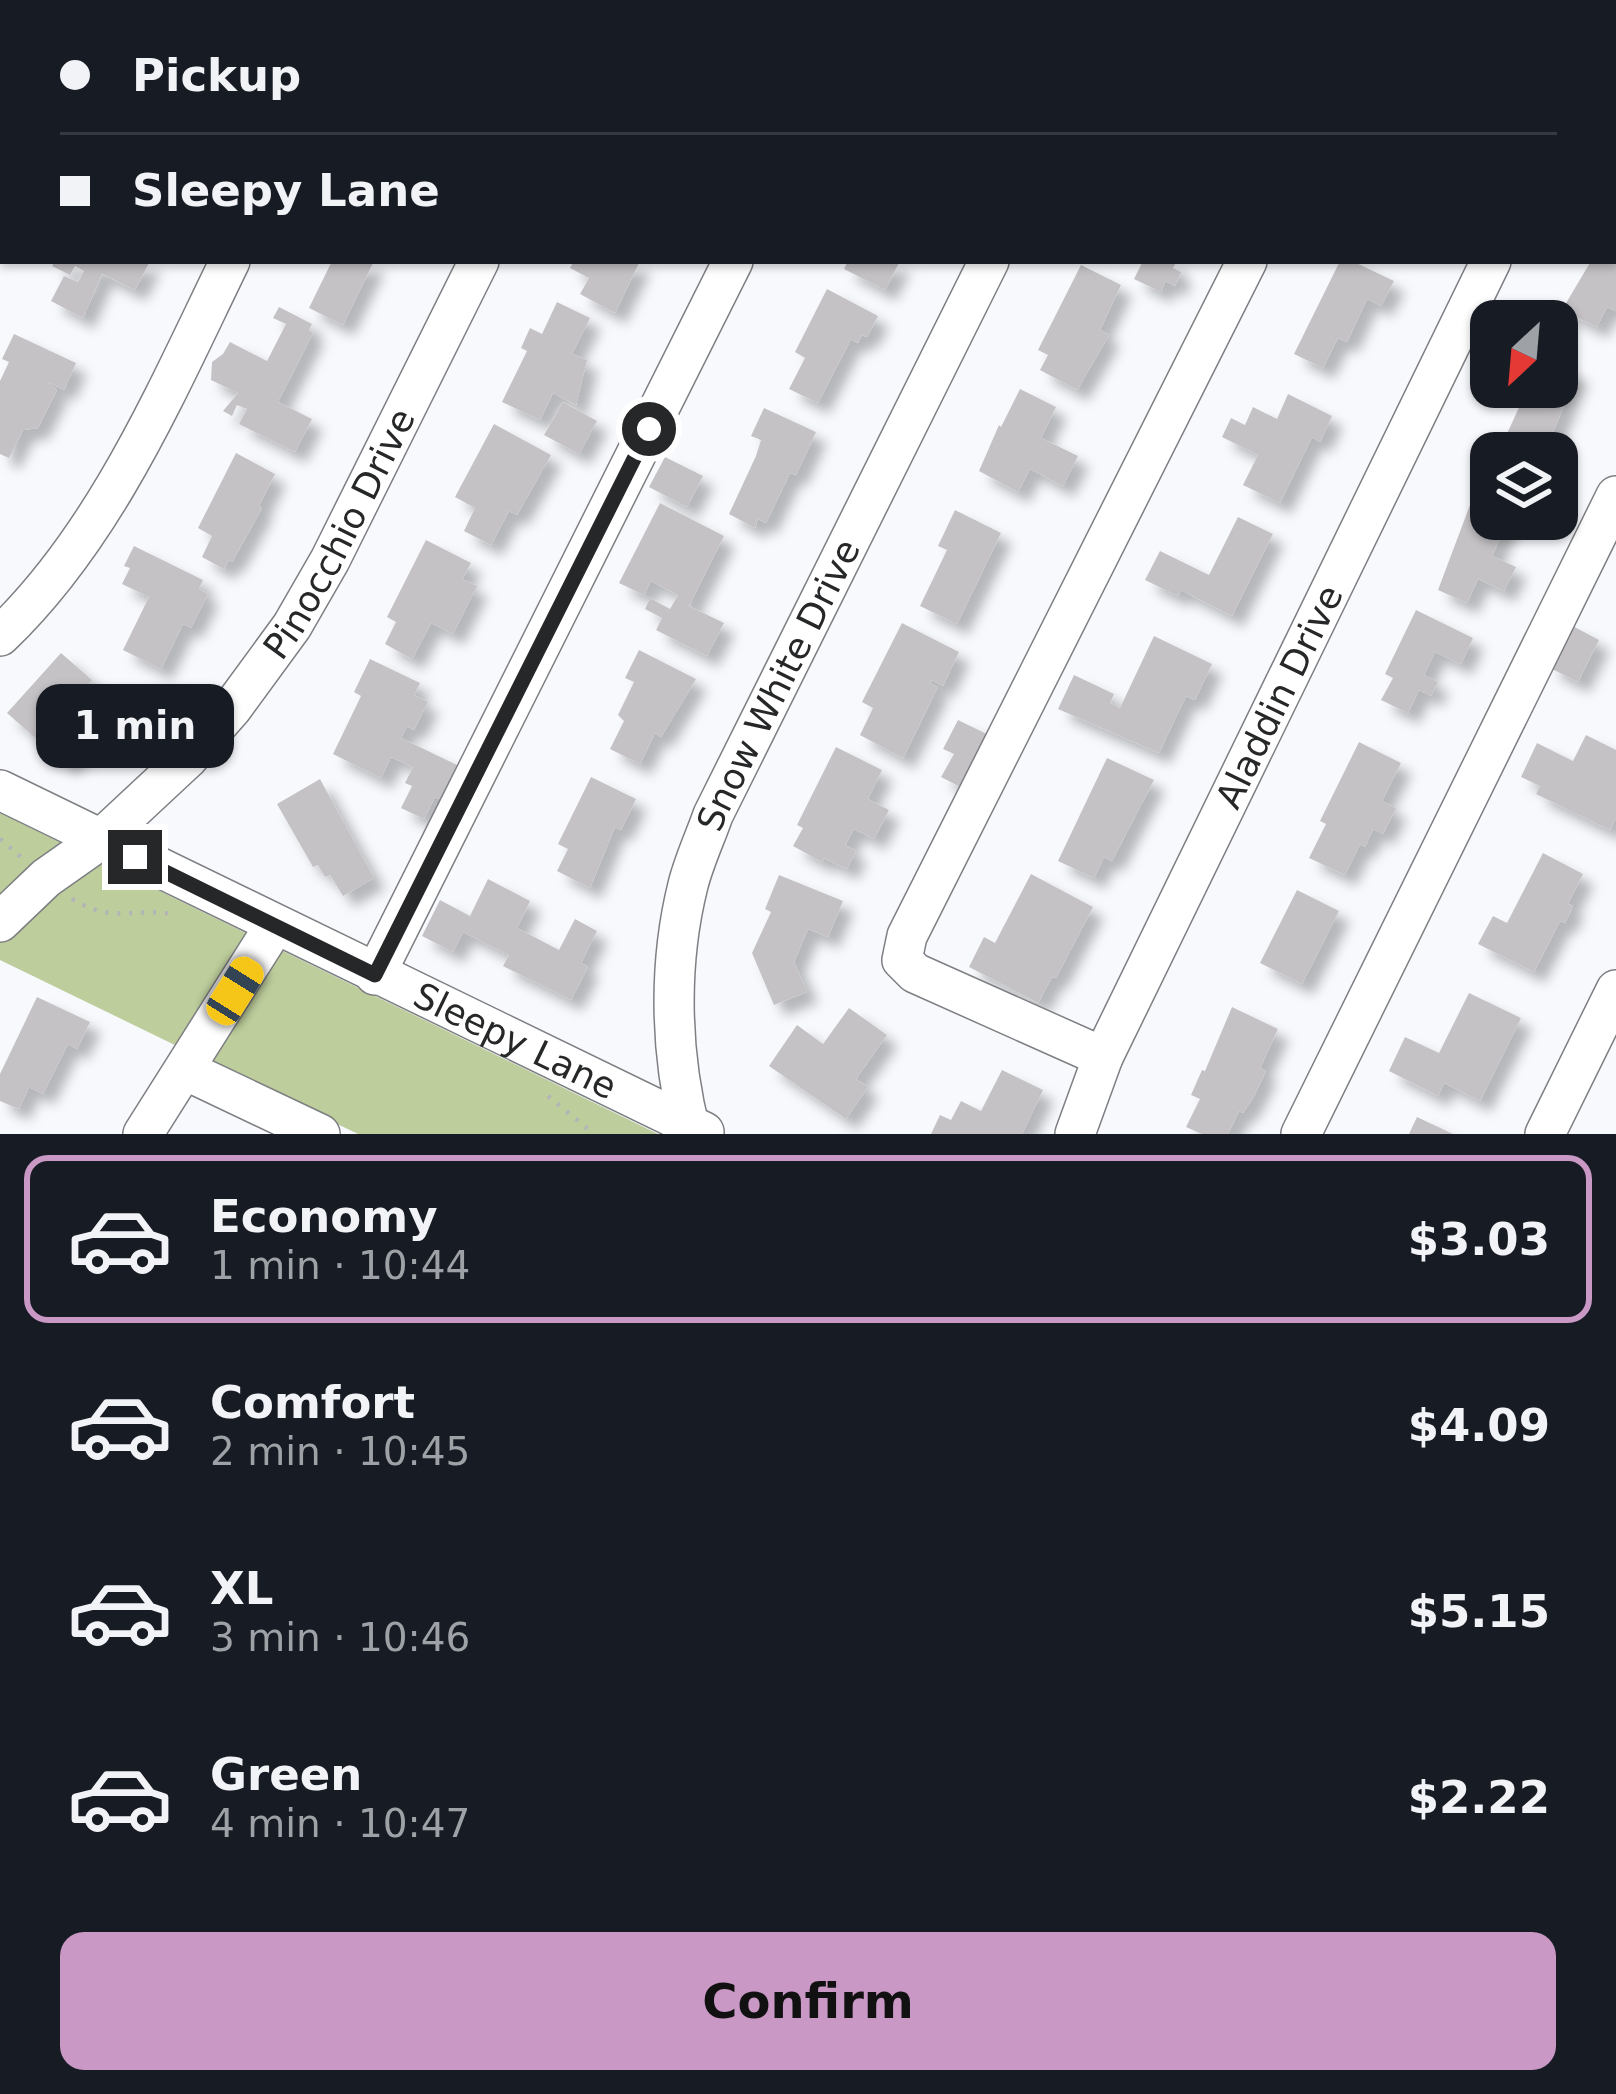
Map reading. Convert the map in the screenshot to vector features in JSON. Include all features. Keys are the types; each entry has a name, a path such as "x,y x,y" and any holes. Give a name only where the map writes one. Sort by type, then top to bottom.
{"street":[{"path":"0,636 82,537 155,414 229,264"},
{"name":"Pinocchio Drive","path":"0,922 46,878 100,840 187,759 232,708 292,626 331,560 478,264"},
{"path":"375,975 731,264"},
{"name":"Snow White Drive","path":"696,1131 676,1037 674,959 688,882 713,815 988,264"},
{"path":"1103,1057 915,973 902,960 918,915 1245,264"},
{"name":"Aladdin Drive","path":"1075,1134 1103,1057 1490,264"},
{"path":"1301,1134 1616,496"},
{"name":"Sleepy Lane","path":"0,790 696,1131"},
{"path":"143,1134 275,925"},
{"path":"1545,1134 1616,990"},
{"path":"185,1070 320,1134"}],"path":[{"path":"0,839 90,910 118,916 170,913 184,917"},
{"path":"545,1094 594,1134"}],"green space":[{"path":"0,813 658,1134 358,1134 0,960"}],"building":[{"path":"148,264 135,290 102,274 83,318 51,301 64,276 78,282 84,271 75,266 70,275 52,266"},
{"path":"331,264 373,264 343,325 309,308"},
{"path":"572,264 639,264 615,313 580,294 589,278 570,268"},
{"path":"846,264 898,264 885,290 844,269"},
{"path":"1142,264 1175,264 1173,268 1181,272 1175,286 1165,281 1161,292 1134,279"},
{"path":"1339,264 1358,264 1394,281 1381,306 1367,299 1347,342 1338,338 1323,368 1294,354"},
{"path":"1589,264 1616,264 1616,311 1607,307 1597,327 1578,318 1578,300 1568,300"},
{"path":"1081,265 1121,285 1100,330 1109,335 1077,390 1040,370 1048,355 1038,350"},
{"path":"827,289 878,316 867,337 862,335 858,343 851,339 818,403 789,389 805,358 795,352"},
{"path":"557,302 590,318 572,354 587,360 576,405 553,393 540,420 502,402 527,351 521,348 530,328 542,334"},
{"path":"279,307 312,324 309,330 313,333 278,402 312,419 295,452 239,424 247,409 237,405 232,416 223,411 238,393 211,380 212,362 230,342 267,361 286,324 273,318"},
{"path":"14,334 76,363 64,390 46,381 57,390 38,428 23,430 9,458 0,454 0,381 9,362 2,359"},
{"path":"1020,389 1056,407 1041,438 1078,456 1063,486 1030,469 1018,492 979,471"},
{"path":"1288,394 1332,416 1320,442 1312,437 1280,503 1243,485 1258,455 1222,437 1231,418 1245,425 1253,407 1277,419"},
{"path":"563,402 597,421 579,454 544,435"},
{"path":"764,408 816,432 766,523 758,519 755,528 729,514 756,456 761,440 751,436"},
{"path":"1519,408 1563,408 1553,432 1508,432"},
{"path":"494,424 551,455 517,515 509,511 491,545 464,531 475,508 455,497"},
{"path":"236,453 275,474 262,508 224,569 202,557 212,536 198,528"},
{"path":"665,457 703,476 687,507 649,487"},
{"path":"660,503 724,536 689,606 724,623 707,656 656,630 662,618 645,609 650,598 670,609 678,595 651,581 644,595 619,583"},
{"path":"1470,505 1470,540 1499,540 1492,556 1516,567 1504,591 1478,579 1467,603 1438,590"},
{"path":"955,510 1001,533 957,624 920,606 947,550 938,546"},
{"path":"1238,517 1273,534 1232,616 1181,590 1178,596 1145,580 1160,551 1209,575"},
{"path":"426,540 471,563 462,579 477,586 453,634 431,623 412,659 385,644 396,622 387,617"},
{"path":"134,546 203,580 199,589 208,594 191,628 183,624 161,669 123,650 149,597 122,584"},
{"path":"1416,610 1473,638 1461,664 1435,652 1424,675 1438,682 1431,696 1419,690 1408,713 1381,700 1393,678 1385,674"},
{"path":"902,623 959,652 943,686 930,683 938,687 903,758 860,735 873,708 862,702"},
{"path":"1569,624 1599,640 1578,682 1548,667"},
{"path":"1154,636 1212,664 1195,700 1186,696 1159,753 1058,709 1074,675 1114,694 1110,703 1120,708"},
{"path":"639,650 696,679 661,737 655,733 640,764 610,749 624,721 618,715 634,682 625,678"},
{"path":"61,653 92,680 65,711 92,735 66,765 7,713"},
{"path":"370,659 420,683 414,695 428,702 414,730 407,726 401,738 457,765 424,819 401,808 412,786 405,783 413,767 391,757 381,778 333,754 361,696 354,692"},
{"path":"958,720 999,740 972,793 941,777 954,754 943,749"},
{"path":"1586,735 1616,750 1616,818 1610,830 1536,794 1540,786 1521,777 1537,743 1573,761"},
{"path":"1359,742 1401,763 1382,801 1396,808 1383,834 1373,829 1345,875 1309,858 1326,824 1320,821"},
{"path":"836,747 882,770 868,799 889,810 874,839 854,829 845,845 856,851 847,869 793,846 803,828 797,825"},
{"path":"1107,758 1154,780 1112,861 1104,857 1094,878 1058,861"},
{"path":"591,777 636,799 621,830 615,827 590,888 557,871 568,849 558,844"},
{"path":"320,779 374,878 343,896 330,875 325,877 318,865 313,867 277,804"},
{"path":"1543,853 1583,874 1568,904 1573,906 1565,923 1560,921 1534,972 1478,944 1493,916 1507,923"},
{"path":"1031,874 1093,907 1038,1003 969,967 984,937 995,943"},
{"path":"779,875 843,901 828,937 808,929 794,962 807,992 774,1005 752,953 771,912 765,909"},
{"path":"488,879 530,901 517,928 559,950 575,919 597,931 581,963 588,967 571,1000 503,966 509,955 463,932 453,952 422,936 440,900 470,916"},
{"path":"1297,890 1339,911 1302,984 1260,963"},
{"path":"1469,993 1521,1018 1480,1101 1444,1083 1438,1096 1389,1071 1405,1037 1439,1053"},
{"path":"37,997 90,1022 77,1049 68,1044 43,1094 29,1087 19,1109 0,1101 0,1074"},
{"path":"1232,1007 1278,1029 1260,1068 1266,1071 1228,1134 1202,1134 1186,1127 1200,1099 1191,1095"},
{"path":"849,1008 887,1035 856,1079 868,1087 846,1119 769,1066 797,1025 823,1044"},
{"path":"1002,1070 1043,1090 1022,1134 931,1134 940,1115 951,1120 961,1101 981,1111"},
{"path":"1417,1117 1453,1134 1409,1134"}],"route":[{"path":"135,857 375,975 649,429"}]}
